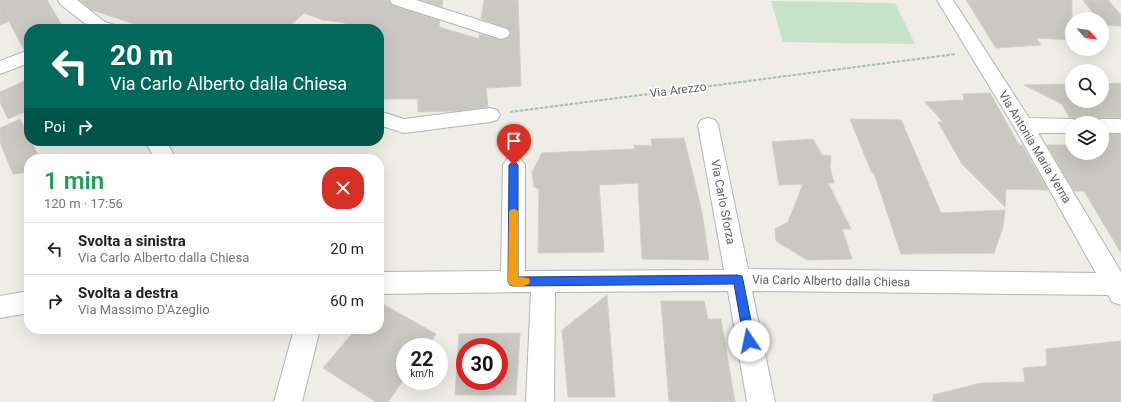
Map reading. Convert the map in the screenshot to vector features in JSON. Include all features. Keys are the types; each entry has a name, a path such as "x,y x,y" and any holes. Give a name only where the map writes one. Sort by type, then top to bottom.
{"street":[{"path":"66,0 95,24"},
{"path":"398,0 501,33"},
{"path":"451,17 454,0"},
{"name":"Via Antonia Maria Verna","path":"945,0 1023,125 1119,288"},
{"path":"0,68 24,58"},
{"path":"384,120 404,126 490,115"},
{"name":"Via Carlo Sforza","path":"708,125 761,402"},
{"path":"1023,125 1065,126"},
{"path":"1109,126 1121,126"},
{"path":"513,282 514,165"},
{"name":"Via Carlo Alberto dalla Chiesa","path":"384,283 738,280 1119,288"},
{"path":"540,402 543,281"},
{"path":"0,307 24,303"},
{"path":"288,402 306,334"}],"path":[{"name":"Via Arezzo","path":"490,115 977,52"}],"green space":[{"path":"771,1 895,3 915,44 783,42"}],"building":[{"path":"0,0 47,0 61,24 24,24 24,50 9,21 0,25"},
{"path":"79,0 389,0 392,5 440,21 439,27 479,39 479,34 501,40 508,38 511,32 507,28 481,19 484,0 518,0 521,86 486,88 488,107 457,111 418,112 418,99 384,99 384,24 347,24 323,20 304,13 292,24 135,24 92,10"},
{"path":"421,0 443,0 442,7"},
{"path":"966,0 1072,0 1072,12 1065,12 1065,40 1036,38 1041,45 996,48"},
{"path":"1083,0 1108,0 1121,15 1121,26 1109,25 1109,12 1092,12"},
{"path":"24,81 24,112 8,119 0,102 0,92"},
{"path":"1121,83 1121,118 1109,118 1109,116 1068,116 1062,104 1024,85 1065,84 1065,108 1109,108 1109,84"},
{"path":"990,93 1019,145 1022,145 1048,190 1006,189 1005,207 962,164 938,122 943,122 925,102 964,100 963,94"},
{"path":"20,119 24,127 24,146 34,146 38,154 24,154 24,173 13,174 0,142 0,128"},
{"path":"850,119 901,120 941,213 1005,210 1003,227 994,253 901,254 874,173 872,173"},
{"path":"1109,134 1121,134 1121,253 1084,191 1074,191 1047,145 1065,145 1065,160 1109,160"},
{"path":"684,138 702,212 709,260 642,259 638,183 599,185 604,252 538,253 539,189 534,187 532,172 542,153 635,149 634,145 652,146 651,139"},
{"path":"813,139 822,155 831,156 830,168 834,183 828,183 851,229 842,229 852,259 807,260 776,241 775,229 788,222 803,184 779,185 772,142"},
{"path":"607,295 615,397 568,397 562,330"},
{"path":"661,301 704,301 708,319 721,319 735,402 669,401"},
{"path":"384,305 436,334 433,338 396,338 396,390 388,402 376,402 323,368 352,334 384,334"},
{"path":"520,333 516,395 455,395 456,380 456,390 508,390 508,338 459,338 459,334"},
{"path":"1121,341 1121,402 933,402 933,395 981,383 1025,382 1023,368 1047,366 1046,349"}],"slow traffic":[{"path":"514,212 513,282 525,281"}],"route":[{"path":"514,165 513,282 738,280 749,341"}]}
